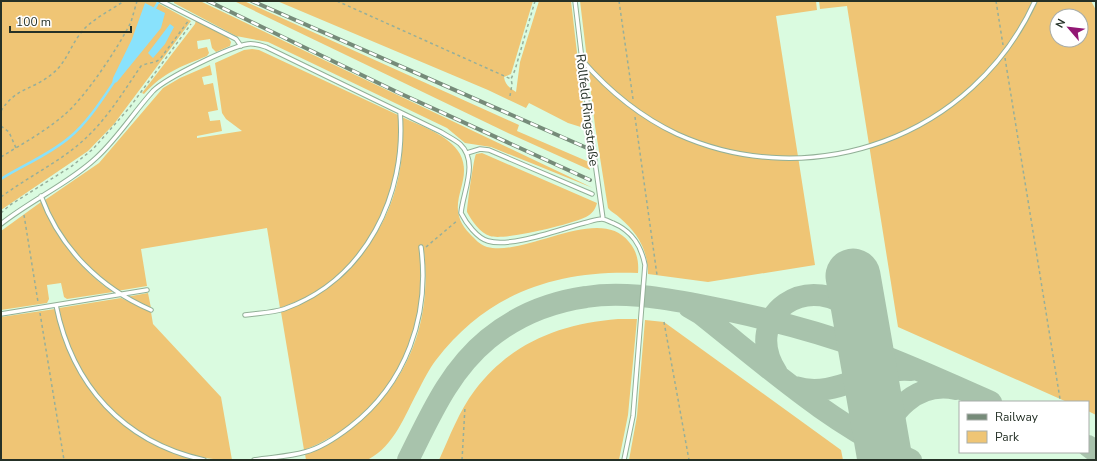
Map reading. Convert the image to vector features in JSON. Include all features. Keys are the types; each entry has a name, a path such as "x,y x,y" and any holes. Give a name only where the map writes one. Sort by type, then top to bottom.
{"lane":[{"path":"160,1 236,39 241,46"},
{"name":"Rollfeld Ringstraße","path":"575,1 603,219"},
{"path":"582,60 608,88 661,126 677,134 727,151 781,158 833,156 886,142 932,118 973,86 1004,52 1019,30 1034,1"},
{"path":"1,224 20,208 78,172 96,158 135,115 153,91 162,83 186,70 241,46 256,44 266,47 441,132 459,144 467,152 469,164 462,204 462,216 479,236 486,241 495,243 515,241 603,219 621,226 629,232 638,243 643,254 645,265 633,416 624,460"},
{"path":"245,315 283,310 310,296 335,279 366,245 387,208 396,182 401,154 400,112"},
{"path":"467,152 480,149 489,150 592,194"},
{"path":"41,196 55,228 72,251 91,272 120,295 151,310"},
{"path":"254,460 305,452 319,446 357,422 379,401 404,363 415,336 423,292 421,249"},
{"path":"1,314 147,290"},
{"path":"56,305 64,336 75,362 89,386 107,408 128,426 152,441 177,452 204,460"}],"path":[{"path":"1,111 7,101 19,91 36,85 52,74 64,62 80,32 124,1"},
{"path":"1,157 64,115 82,96 120,42 131,20 137,1"},
{"path":"337,1 511,79"},
{"path":"510,96 512,84 511,79 516,70 535,1"},
{"path":"619,1 657,275"},
{"path":"996,1 1060,399"},
{"path":"1,197 59,159 87,137 118,100 141,66 146,63 155,63 160,59 192,17"},
{"path":"1,213 10,205 72,166 93,149 130,107 191,25 192,17"},
{"path":"1,126 8,132 16,148"},
{"path":"24,213 64,460"},
{"path":"421,249 462,216"},
{"path":"664,322 689,460"},
{"path":"462,460 465,407"}],"green space":[{"path":"1,1 154,1 191,21 114,124 88,151 1,210"},
{"path":"174,1 200,1 593,188 491,147 465,143 447,128 268,42 236,36 174,3"},
{"path":"234,1 244,1 519,125 517,131 589,162 590,170 508,133"},
{"path":"277,1 533,1 511,74 504,77 510,88 516,92 520,62 539,1 571,1 585,122 583,122 584,128 568,123 529,103 526,108 488,90"},
{"path":"580,1 816,1 817,10 776,16 815,265 708,282 648,274 648,266 644,250 637,236 608,208 595,126"},
{"path":"819,1 1091,1 1096,10 1096,415 1089,412 1089,401 1065,401 898,327 847,6 820,9"},
{"path":"196,20 227,36 231,42 230,46 216,52 212,48 210,39 197,41 198,49 207,47 209,53 207,56 173,71 158,80 144,94 142,93 195,24"},
{"path":"244,50 259,50 398,115 399,139 391,187 384,209 373,230 345,269 326,285 298,301 280,308 267,228 141,249 147,286 117,291 93,272 74,251 58,227 45,200 99,163 163,88 180,78 210,65 212,75 202,77 204,85 213,83 218,110 208,112 210,121 220,120 222,131 197,136 197,138 242,131 226,119 222,113 215,63"},
{"path":"402,117 442,136 455,147 460,154 464,165 464,175 458,203 458,213 462,223 470,234 482,245 487,247 503,248 522,245 581,230 600,228 616,232 629,242 637,257 638,273 608,273 579,276 551,282 525,290 501,302 478,318 456,337 436,360 426,375 398,429 378,453 365,460 306,460 305,454 336,438 362,419 384,397 402,371 415,343 423,312 426,279 423,245 419,246 421,279 418,310 410,341 398,369 381,394 360,417 334,435 304,450 281,312 310,297 336,279 358,259 375,235 389,209 398,181 402,150"},
{"path":"482,153 597,203 595,208 592,213 586,217 553,227 509,236 490,236 477,226 467,212 475,157 476,154"},
{"path":"41,202 62,241 90,273 113,292 67,299 64,297 61,283 47,285 49,299 47,303 1,310 1,231"},
{"path":"148,293 151,308 126,297"},
{"path":"121,298 151,312 153,324 221,397 232,460 200,457 170,448 142,435 118,416 97,394 80,368 67,339 59,308"},
{"path":"55,309 63,337 74,362 87,385 103,405 121,423 143,438 167,450 195,460 1,460 1,317"},
{"path":"618,319 637,319 628,415 619,460 439,460 455,424 469,398 489,373 505,359 539,338 557,331 576,325"},
{"path":"645,320 664,322 841,450 843,460 629,460 637,416"}],"water":[{"path":"145,3 165,13 161,28 117,82 112,84 113,78 132,39"},
{"path":"170,24 174,27 165,44 153,58 148,53"}],"waterway":[{"path":"153,11 159,1"},
{"path":"1,179 45,155 70,137 88,118 114,82"}],"taxiway":[{"path":"408,460 451,380 462,365 488,339 510,323 534,311 560,302 600,295 641,296 695,304 781,323 881,355 989,401"},
{"path":"777,373 768,352 767,333 773,316 786,304 802,296 821,295 841,302 861,317"},
{"path":"689,307 701,314 776,375 828,413 882,446 911,460"},
{"path":"795,387 810,390 824,389 881,373 896,370 911,370"},
{"path":"883,447 885,434 890,422 897,411 906,402 917,394 929,390 942,388 956,389"},
{"path":"1089,447 1096,452"}],"runway":[{"path":"853,276 885,460"}],"railway":[{"path":"208,1 397,92 590,180"},
{"path":"252,1 587,148"}]}
